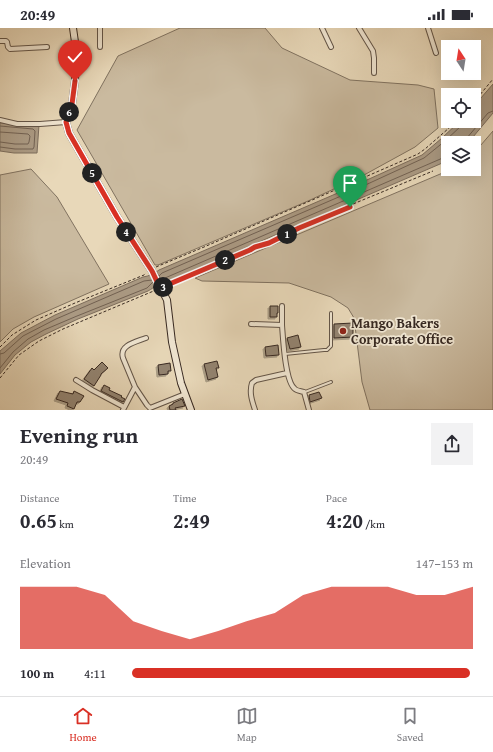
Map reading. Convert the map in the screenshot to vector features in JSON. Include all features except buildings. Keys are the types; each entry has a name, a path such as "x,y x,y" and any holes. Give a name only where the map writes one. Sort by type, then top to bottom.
{"main road":[{"path":"73,28 76,49 75,81 72,104 66,122 69,133 117,217 151,270 166,300 172,342 181,384 191,410"}],"street":[{"path":"100,28 100,47"},
{"path":"322,28 330,47"},
{"path":"359,28 373,52 374,73"},
{"path":"428,28 436,53"},
{"path":"0,42 6,41 8,48 10,49 47,47"},
{"path":"0,120 17,124 66,122"},
{"path":"282,306 282,325 287,373 291,384 295,389 304,392 309,410"},
{"path":"252,324 282,325"},
{"path":"146,338 126,346 121,353 135,387 147,405 150,408 185,394"},
{"path":"254,410 250,389 252,383 256,380 287,373"},
{"path":"76,380 123,408 135,387"}],"lane":[{"path":"285,354 324,350 329,348 331,346 331,313"},
{"path":"304,392 331,382"}],"path":[{"path":"481,94 493,79"},
{"path":"0,347 16,332 36,320 144,275 151,270 418,154 449,128"},
{"path":"0,378 19,355 39,341 63,329 255,247 269,243 299,228 350,207 353,204 433,171"}],"shaded area":[{"path":"180,28 265,28 282,48 350,80 418,85 434,89 438,128 415,147 364,175 308,201 155,265 77,130 118,56"},
{"path":"493,131 493,410 370,410 362,382 354,318 348,308 331,297 289,283 202,281 195,278 441,174 441,176 481,176 481,145"},
{"path":"31,169 57,197 109,284 34,317 13,329 0,342 0,175"}],"water":[{"path":"493,84 493,113 481,127 481,98"},
{"path":"0,123 39,125 37,153 14,153 0,151"},
{"path":"453,128 480,128 474,136 444,136"},
{"path":"441,139 441,164 46,334 31,342 15,355 0,374 0,351 21,333 55,315 143,277 151,275 159,270 422,155"}],"place":[{"name":"Mango Bakers Corporate Office","path":"343,331"}],"route":[{"path":"75,81 72,104 66,122 69,133 117,217 152,271 160,288 255,247 269,243 299,228 350,207"}]}
